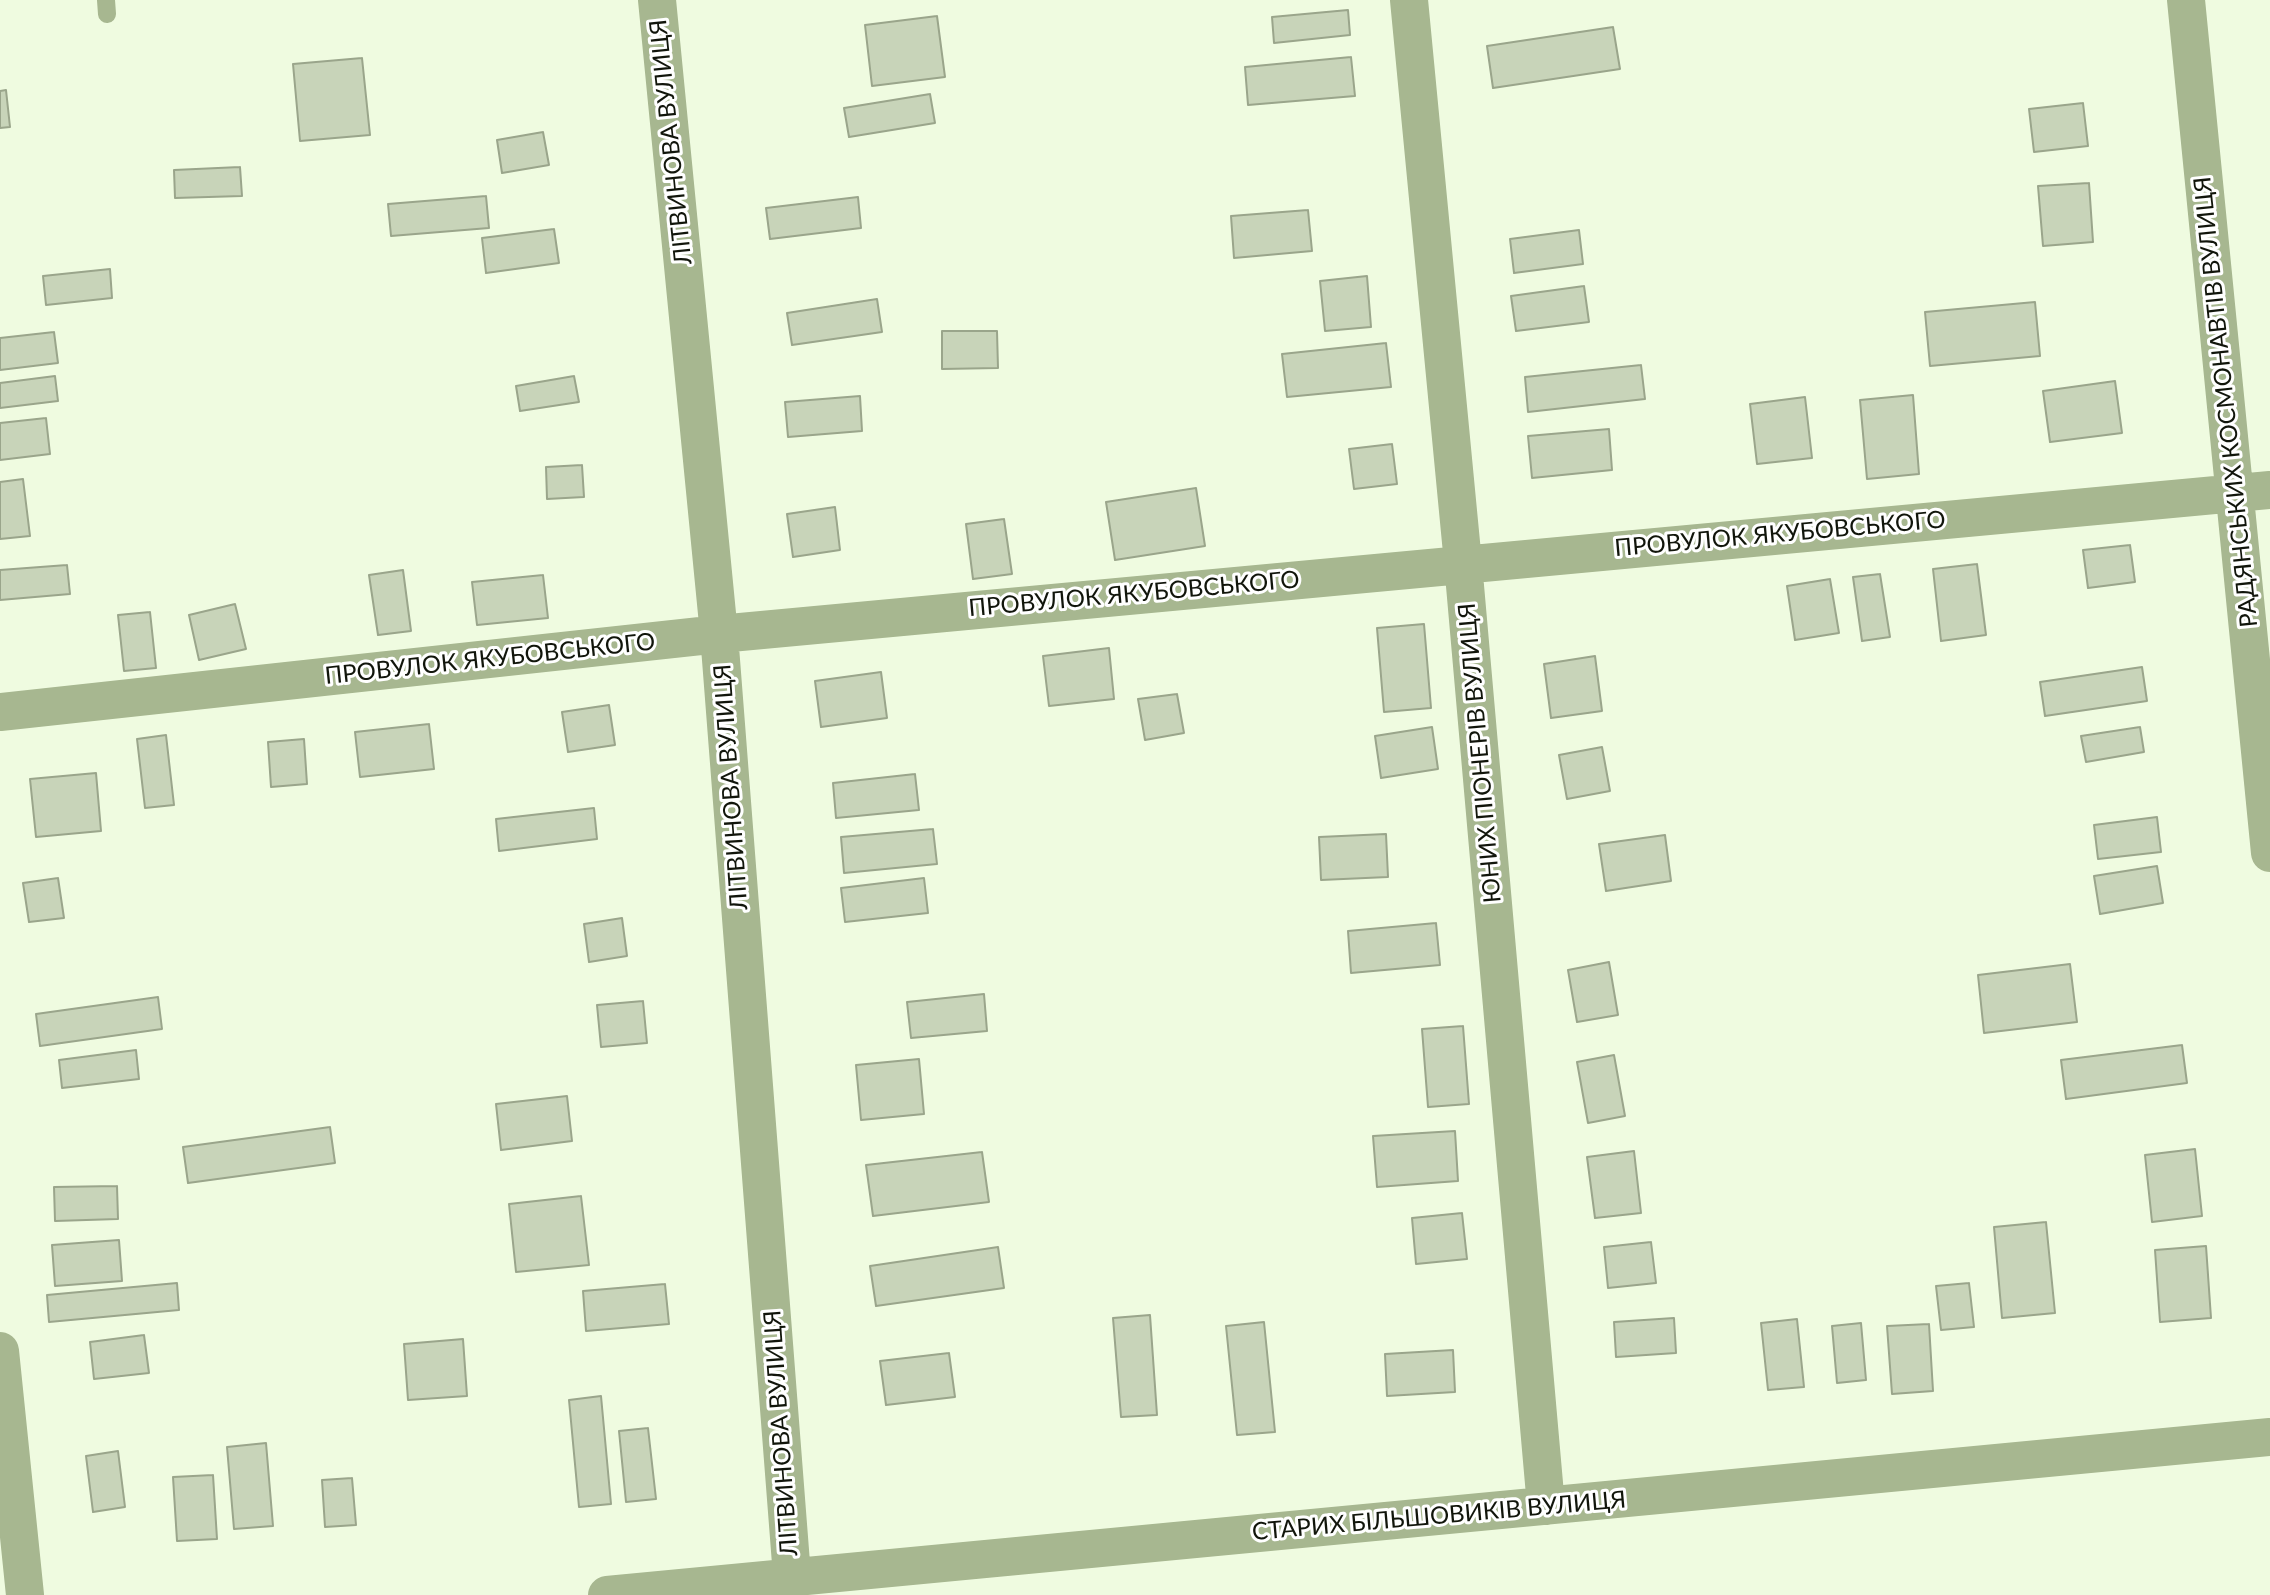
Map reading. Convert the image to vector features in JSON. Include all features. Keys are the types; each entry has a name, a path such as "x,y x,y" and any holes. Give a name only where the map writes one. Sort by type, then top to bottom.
{"street":[{"name":"ЛІТВИНОВА ВУЛИЦЯ","path":"657,0 719,634 793,1586"},
{"name":"ЮНИХ ПІОНЕРІВ ВУЛИЦЯ","path":"1409,0 1463,563 1546,1506"},
{"name":"РАДЯНСЬКИХ КОСМОНАВТІВ ВУЛИЦЯ","path":"2186,0 2252,491 2270,853"},
{"name":"ПРОВУЛОК ЯКУБОВСЬКОГО","path":"0,712 719,634 2252,491"},
{"path":"0,1351 25,1595"},
{"name":"СТАРИХ БІЛЬШОВИКІВ ВУЛИЦЯ","path":"607,1595 793,1586 1546,1506 2270,1437"}],"building":[{"path":"1348,10 1350,35 1274,43 1272,17"},
{"path":"937,16 945,77 872,86 865,25"},
{"path":"1613,27 1620,69 1493,88 1487,46"},
{"path":"1351,57 1355,96 1248,105 1245,67"},
{"path":"362,58 370,135 300,141 293,64"},
{"path":"6,90 10,127 0,128 0,91"},
{"path":"930,94 935,123 849,137 844,108"},
{"path":"2083,103 2088,146 2034,152 2029,109"},
{"path":"543,132 549,165 502,173 497,140"},
{"path":"240,167 242,196 175,198 174,170"},
{"path":"2089,183 2093,242 2043,246 2038,186"},
{"path":"486,196 489,228 391,236 388,204"},
{"path":"858,197 861,228 770,239 766,208"},
{"path":"1308,210 1312,251 1234,258 1231,216"},
{"path":"554,229 559,263 486,273 482,238"},
{"path":"1579,230 1583,264 1514,273 1510,239"},
{"path":"110,269 112,298 46,305 43,276"},
{"path":"1367,276 1371,327 1325,331 1320,281"},
{"path":"1584,286 1589,322 1516,331 1511,296"},
{"path":"877,299 882,332 792,345 787,313"},
{"path":"2035,302 2040,356 1930,366 1925,312"},
{"path":"942,331 997,331 998,368 942,369"},
{"path":"54,332 58,363 0,370 0,338"},
{"path":"1386,343 1391,387 1287,397 1282,354"},
{"path":"1641,365 1645,399 1528,412 1525,377"},
{"path":"55,376 58,401 0,408 0,383"},
{"path":"574,376 579,402 520,411 516,386"},
{"path":"2115,381 2122,433 2050,442 2043,391"},
{"path":"1913,395 1919,474 1867,479 1860,400"},
{"path":"860,396 862,431 788,437 785,402"},
{"path":"1805,397 1812,458 1757,464 1750,404"},
{"path":"46,418 50,454 0,460 0,423"},
{"path":"1609,429 1612,470 1532,478 1528,436"},
{"path":"1392,444 1397,484 1354,489 1349,449"},
{"path":"582,465 584,497 547,499 546,467"},
{"path":"23,479 30,536 0,539 0,482"},
{"path":"1196,488 1205,546 1115,560 1106,502"},
{"path":"835,507 840,550 793,557 787,514"},
{"path":"1004,519 1012,574 973,579 966,524"},
{"path":"2130,545 2135,582 2088,588 2083,550"},
{"path":"1977,564 1986,635 1941,641 1933,569"},
{"path":"67,565 70,594 0,600 0,570"},
{"path":"403,570 411,631 378,635 369,575"},
{"path":"1880,574 1890,637 1862,641 1853,577"},
{"path":"543,575 548,618 477,625 472,582"},
{"path":"1830,579 1839,633 1795,640 1787,586"},
{"path":"235,604 246,649 199,660 189,615"},
{"path":"150,612 156,668 124,671 118,615"},
{"path":"1424,624 1431,708 1384,712 1377,628"},
{"path":"1109,648 1114,699 1049,706 1043,656"},
{"path":"1595,656 1602,711 1551,718 1544,664"},
{"path":"2142,667 2147,701 2045,716 2040,682"},
{"path":"881,672 887,718 821,727 815,681"},
{"path":"1177,694 1184,733 1145,740 1138,699"},
{"path":"609,705 615,745 568,752 562,712"},
{"path":"429,724 434,769 360,777 355,732"},
{"path":"1432,727 1438,769 1381,778 1375,736"},
{"path":"2140,727 2144,752 2086,762 2081,736"},
{"path":"166,735 174,805 145,808 137,739"},
{"path":"304,739 307,784 271,787 268,742"},
{"path":"1602,747 1610,791 1567,799 1559,755"},
{"path":"96,773 101,831 36,837 30,779"},
{"path":"915,774 919,810 836,818 833,783"},
{"path":"594,808 597,839 499,851 496,819"},
{"path":"2157,817 2161,852 2098,859 2094,825"},
{"path":"933,829 937,864 844,873 841,837"},
{"path":"1386,834 1388,877 1321,880 1319,837"},
{"path":"1665,835 1671,881 1606,891 1599,844"},
{"path":"2157,866 2163,903 2100,914 2094,876"},
{"path":"58,878 64,918 29,922 23,883"},
{"path":"924,878 928,913 845,922 841,888"},
{"path":"622,918 627,956 589,962 584,924"},
{"path":"1436,923 1440,965 1351,973 1348,931"},
{"path":"1609,962 1618,1015 1577,1022 1568,970"},
{"path":"2070,964 2077,1022 1984,1033 1978,975"},
{"path":"984,994 987,1031 911,1038 907,1002"},
{"path":"158,997 162,1029 40,1046 36,1014"},
{"path":"643,1001 647,1043 601,1047 597,1005"},
{"path":"1463,1026 1469,1104 1428,1107 1422,1029"},
{"path":"2182,1045 2187,1083 2066,1099 2061,1060"},
{"path":"136,1050 139,1079 62,1088 59,1060"},
{"path":"1614,1055 1625,1116 1588,1123 1577,1062"},
{"path":"919,1059 924,1114 861,1120 856,1065"},
{"path":"567,1096 572,1141 501,1150 496,1104"},
{"path":"330,1127 335,1163 188,1183 183,1147"},
{"path":"1455,1131 1458,1181 1377,1187 1373,1136"},
{"path":"2195,1149 2202,1216 2152,1222 2145,1155"},
{"path":"1634,1151 1641,1213 1595,1218 1587,1157"},
{"path":"982,1152 989,1202 873,1216 866,1165"},
{"path":"117,1186 118,1219 55,1221 54,1187"},
{"path":"581,1196 589,1265 516,1272 509,1204"},
{"path":"1462,1213 1467,1259 1416,1264 1412,1218"},
{"path":"2046,1222 2055,1313 2002,1318 1994,1227"},
{"path":"119,1240 122,1281 55,1286 52,1245"},
{"path":"1651,1242 1656,1283 1608,1288 1604,1247"},
{"path":"2206,1246 2211,1318 2160,1322 2155,1250"},
{"path":"998,1247 1004,1288 876,1306 870,1266"},
{"path":"177,1283 179,1310 49,1322 47,1295"},
{"path":"1969,1283 1974,1327 1941,1330 1936,1286"},
{"path":"665,1284 669,1324 586,1331 583,1291"},
{"path":"1150,1315 1157,1415 1121,1417 1113,1318"},
{"path":"1674,1318 1676,1353 1616,1357 1614,1322"},
{"path":"1797,1319 1804,1387 1768,1390 1761,1323"},
{"path":"1264,1322 1275,1432 1237,1435 1226,1326"},
{"path":"1861,1323 1866,1380 1837,1383 1832,1326"},
{"path":"1929,1324 1933,1391 1892,1394 1887,1326"},
{"path":"144,1335 149,1373 94,1379 90,1342"},
{"path":"463,1339 467,1396 408,1400 404,1344"},
{"path":"1453,1350 1455,1392 1387,1396 1385,1354"},
{"path":"949,1353 955,1397 886,1405 880,1361"},
{"path":"601,1396 611,1504 579,1507 569,1400"},
{"path":"648,1428 656,1499 626,1502 619,1431"},
{"path":"266,1443 273,1526 234,1529 227,1447"},
{"path":"118,1451 125,1507 93,1512 86,1456"},
{"path":"213,1475 217,1539 177,1541 173,1477"},
{"path":"352,1478 356,1525 325,1527 322,1480"}]}
